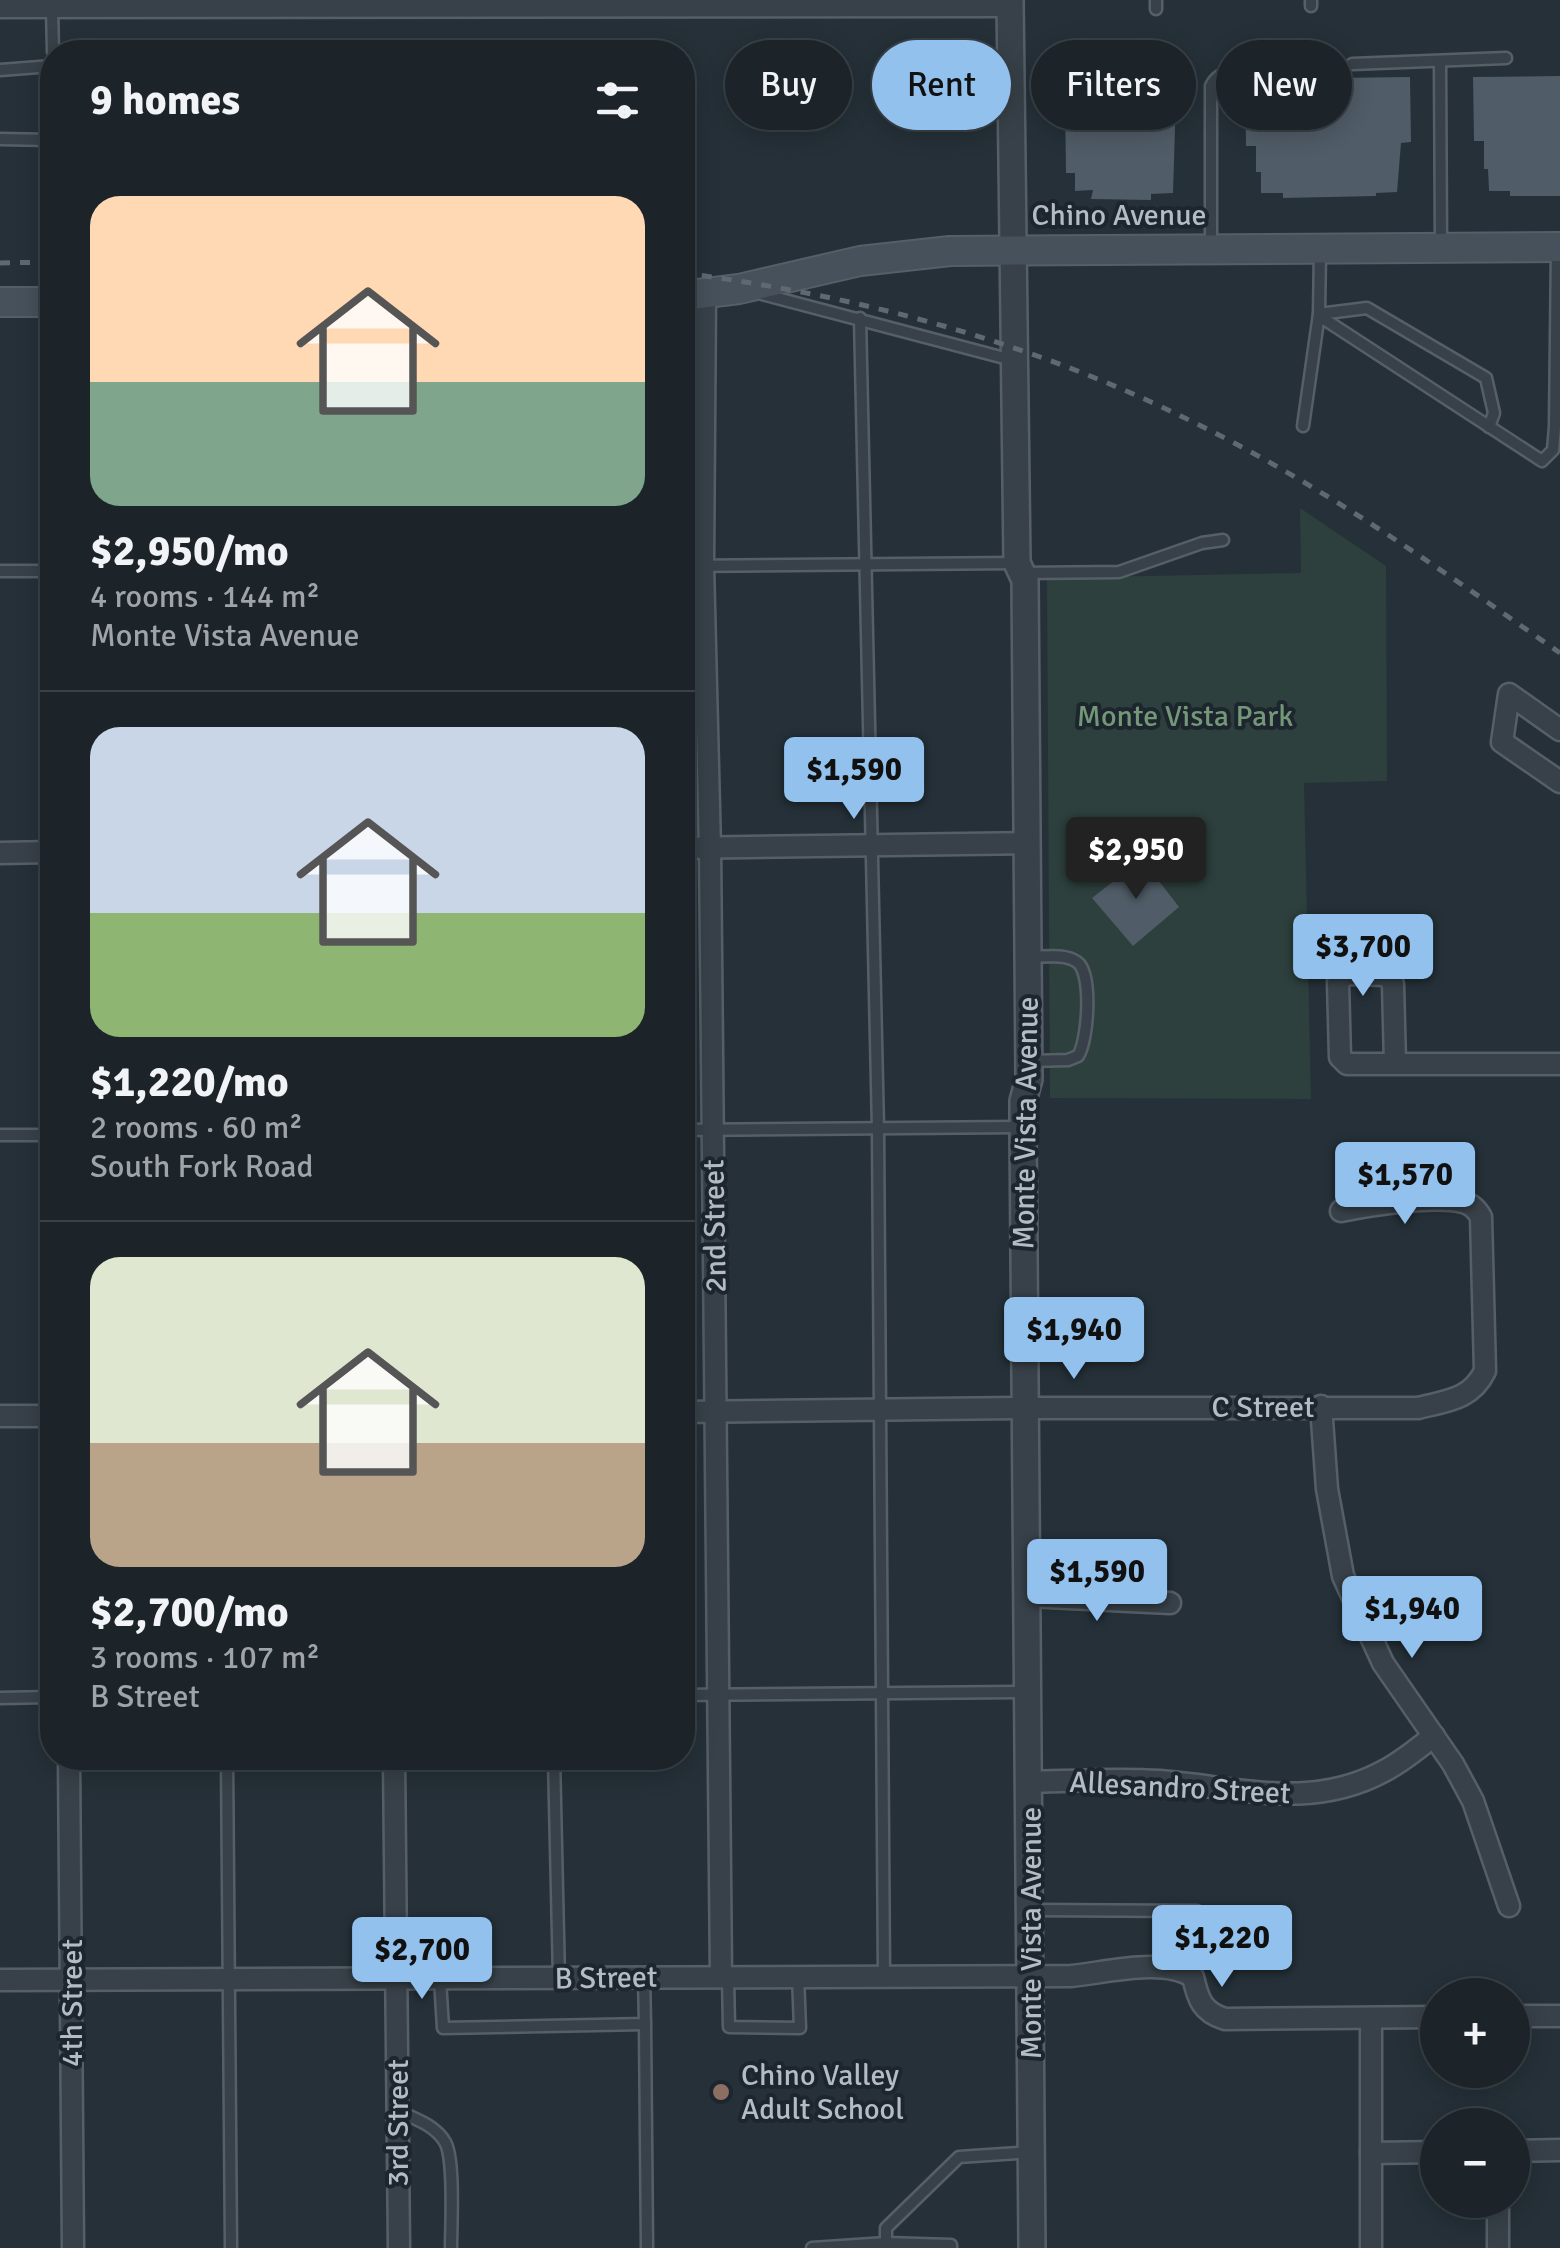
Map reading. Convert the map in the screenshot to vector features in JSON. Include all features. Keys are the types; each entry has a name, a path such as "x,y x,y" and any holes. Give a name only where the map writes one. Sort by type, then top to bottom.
{"main road":[{"name":"Chino Avenue","path":"695,296 904,254 1014,248 1559,247"},
{"path":"0,302 40,302"}],"street":[{"path":"0,7 1010,3"},
{"name":"Monte Vista Avenue","path":"1010,3 1012,360 1020,568 1025,580 1028,1061 1023,1126 1032,2248"},
{"name":"2nd Street","path":"695,599 710,848 724,1976"},
{"path":"1560,730 1509,694 1502,742 1560,782"},
{"path":"695,848 1027,843"},
{"path":"0,852 40,852"},
{"path":"1395,1064 1393,984 1387,975 1346,974 1338,982 1340,1057 1347,1064 1395,1064 1560,1064"},
{"name":"C Street","path":"695,1412 1418,1408 1464,1396 1478,1386 1484,1371 1484,1352 1481,1217 1475,1208 1462,1202 1380,1203 1341,1211"},
{"path":"1321,1406 1327,1488 1343,1576 1382,1663 1473,1800 1510,1906"},
{"path":"0,1416 40,1416"},
{"path":"1028,1596 1170,1603"},
{"name":"Allesandro Street","path":"1030,1782 1158,1781 1278,1796 1305,1795 1360,1783 1388,1770 1434,1736"},
{"name":"4th Street","path":"69,1770 73,2248"},
{"name":"3rd Street","path":"394,1770 399,2248"},
{"name":"B Street","path":"0,1980 1071,1976 1116,1969 1172,1969 1193,1977 1202,2006 1225,2018 1371,2018"},
{"path":"1530,2016 1560,2016"},
{"path":"1371,2248 1371,2018 1420,2017"},
{"path":"1530,2150 1560,2150"},
{"path":"1371,2152 1420,2152"},
{"path":"1498,2218 1498,2248"}],"lane":[{"path":"52,7 53,40"},
{"path":"1352,64 1506,58"},
{"path":"1440,62 1440,247"},
{"path":"0,70 40,67"},
{"path":"1211,247 1211,86 1216,76"},
{"path":"0,140 40,140"},
{"path":"1302,426 1320,314 1320,247"},
{"path":"1320,314 1542,461 1553,450 1559,247"},
{"path":"739,289 1012,360"},
{"path":"1320,314 1367,308 1486,378 1494,413 1488,427"},
{"path":"860,318 878,1129 884,1976"},
{"path":"695,566 864,564 1119,572 1202,543 1223,540"},
{"path":"0,572 40,571"},
{"path":"1028,957 1073,958 1083,967 1086,1036 1078,1056 1028,1061"},
{"path":"695,1130 1023,1126"},
{"path":"0,1135 40,1135"},
{"path":"695,1695 1028,1692"},
{"path":"0,1698 40,1697"},
{"path":"227,1770 231,2248"},
{"path":"554,1770 559,1979"},
{"path":"1030,1910 1196,1910"},
{"path":"724,1976 728,2027 800,2028 798,1976"},
{"path":"644,1978 647,2248"},
{"path":"440,1979 443,2028 646,2024"},
{"path":"398,2111 430,2126 447,2145 452,2200 450,2248"},
{"path":"886,2243 886,2228 959,2157 1032,2152"},
{"path":"812,2248 886,2243 951,2248"}],"green space":[{"name":"Monte Vista Park","path":"1300,508 1386,566 1387,781 1304,783 1311,1099 1050,1098 1047,578 1301,573"}],"building":[{"path":"1560,76 1560,196 1510,196 1510,191 1489,191 1484,141 1474,141 1473,77"},
{"path":"1410,77 1411,142 1401,143 1397,192 1283,198 1283,193 1261,193 1256,146 1246,146 1246,130 1352,130 1352,78"},
{"path":"1065,130 1175,130 1173,193 1151,194 1151,200 1091,199 1093,190 1075,191 1075,173 1066,173"},
{"path":"1142,859 1179,907 1133,946 1092,898"}],"railway":[{"path":"0,263 40,262"},
{"path":"695,275 813,294 942,326 1068,367 1129,392 1238,445 1333,500 1560,653"}],"place":[{"name":"Chino Valley Adult School","path":"721,2092"}]}
